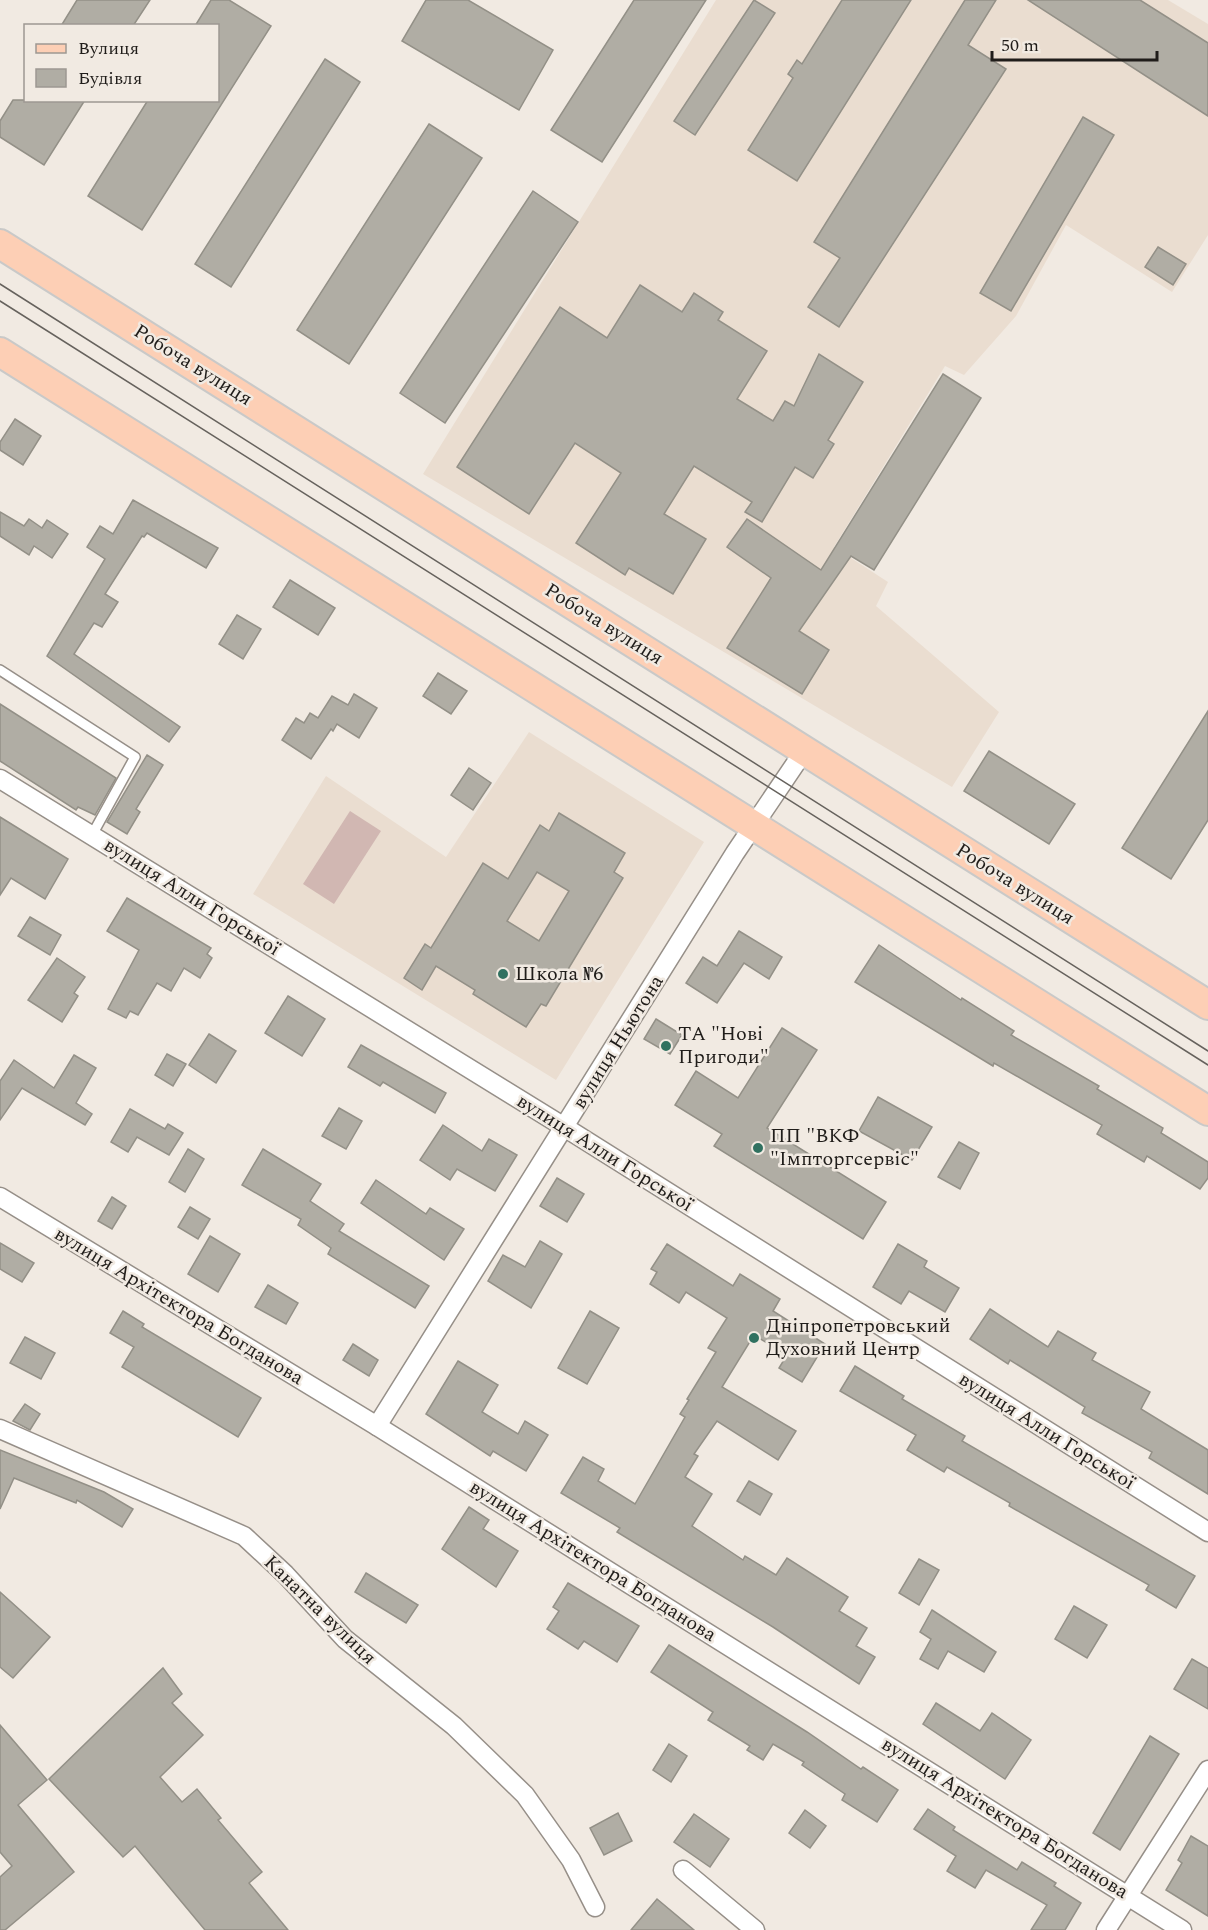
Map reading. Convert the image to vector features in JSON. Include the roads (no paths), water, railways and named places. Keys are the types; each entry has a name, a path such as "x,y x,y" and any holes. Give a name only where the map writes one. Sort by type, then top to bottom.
{"main road":[{"name":"Робоча вулиця","path":"0,244 1208,1005"},
{"path":"0,352 1208,1111"}],"street":[{"name":"вулиця Ньютона","path":"377,1426 754,825 804,751"},
{"name":"вулиця Алли Горської","path":"0,779 565,1127 1208,1532"},
{"name":"вулиця Архітектора Богданова","path":"0,1197 377,1426 1182,1930"},
{"name":"Канатна вулиця","path":"0,1429 243,1536 285,1574 345,1639 454,1726 525,1795 572,1860 595,1907"},
{"path":"1107,1930 1208,1770"},
{"path":"683,1870 755,1930"}],"lane":[{"path":"0,670 135,757 92,835"}],"tram line":[{"path":"0,284 1208,1051"},
{"path":"0,301 1208,1065"}],"place":[{"name":"Школа №6","path":"503,974"},
{"name":"ТА \"Нові Пригоди\"","path":"666,1046"},
{"name":"ПП \"ВКФ \"Імпторгсервіс\"","path":"758,1148"},
{"name":"Дніпропетровський Духовний Центр","path":"754,1338"}]}
